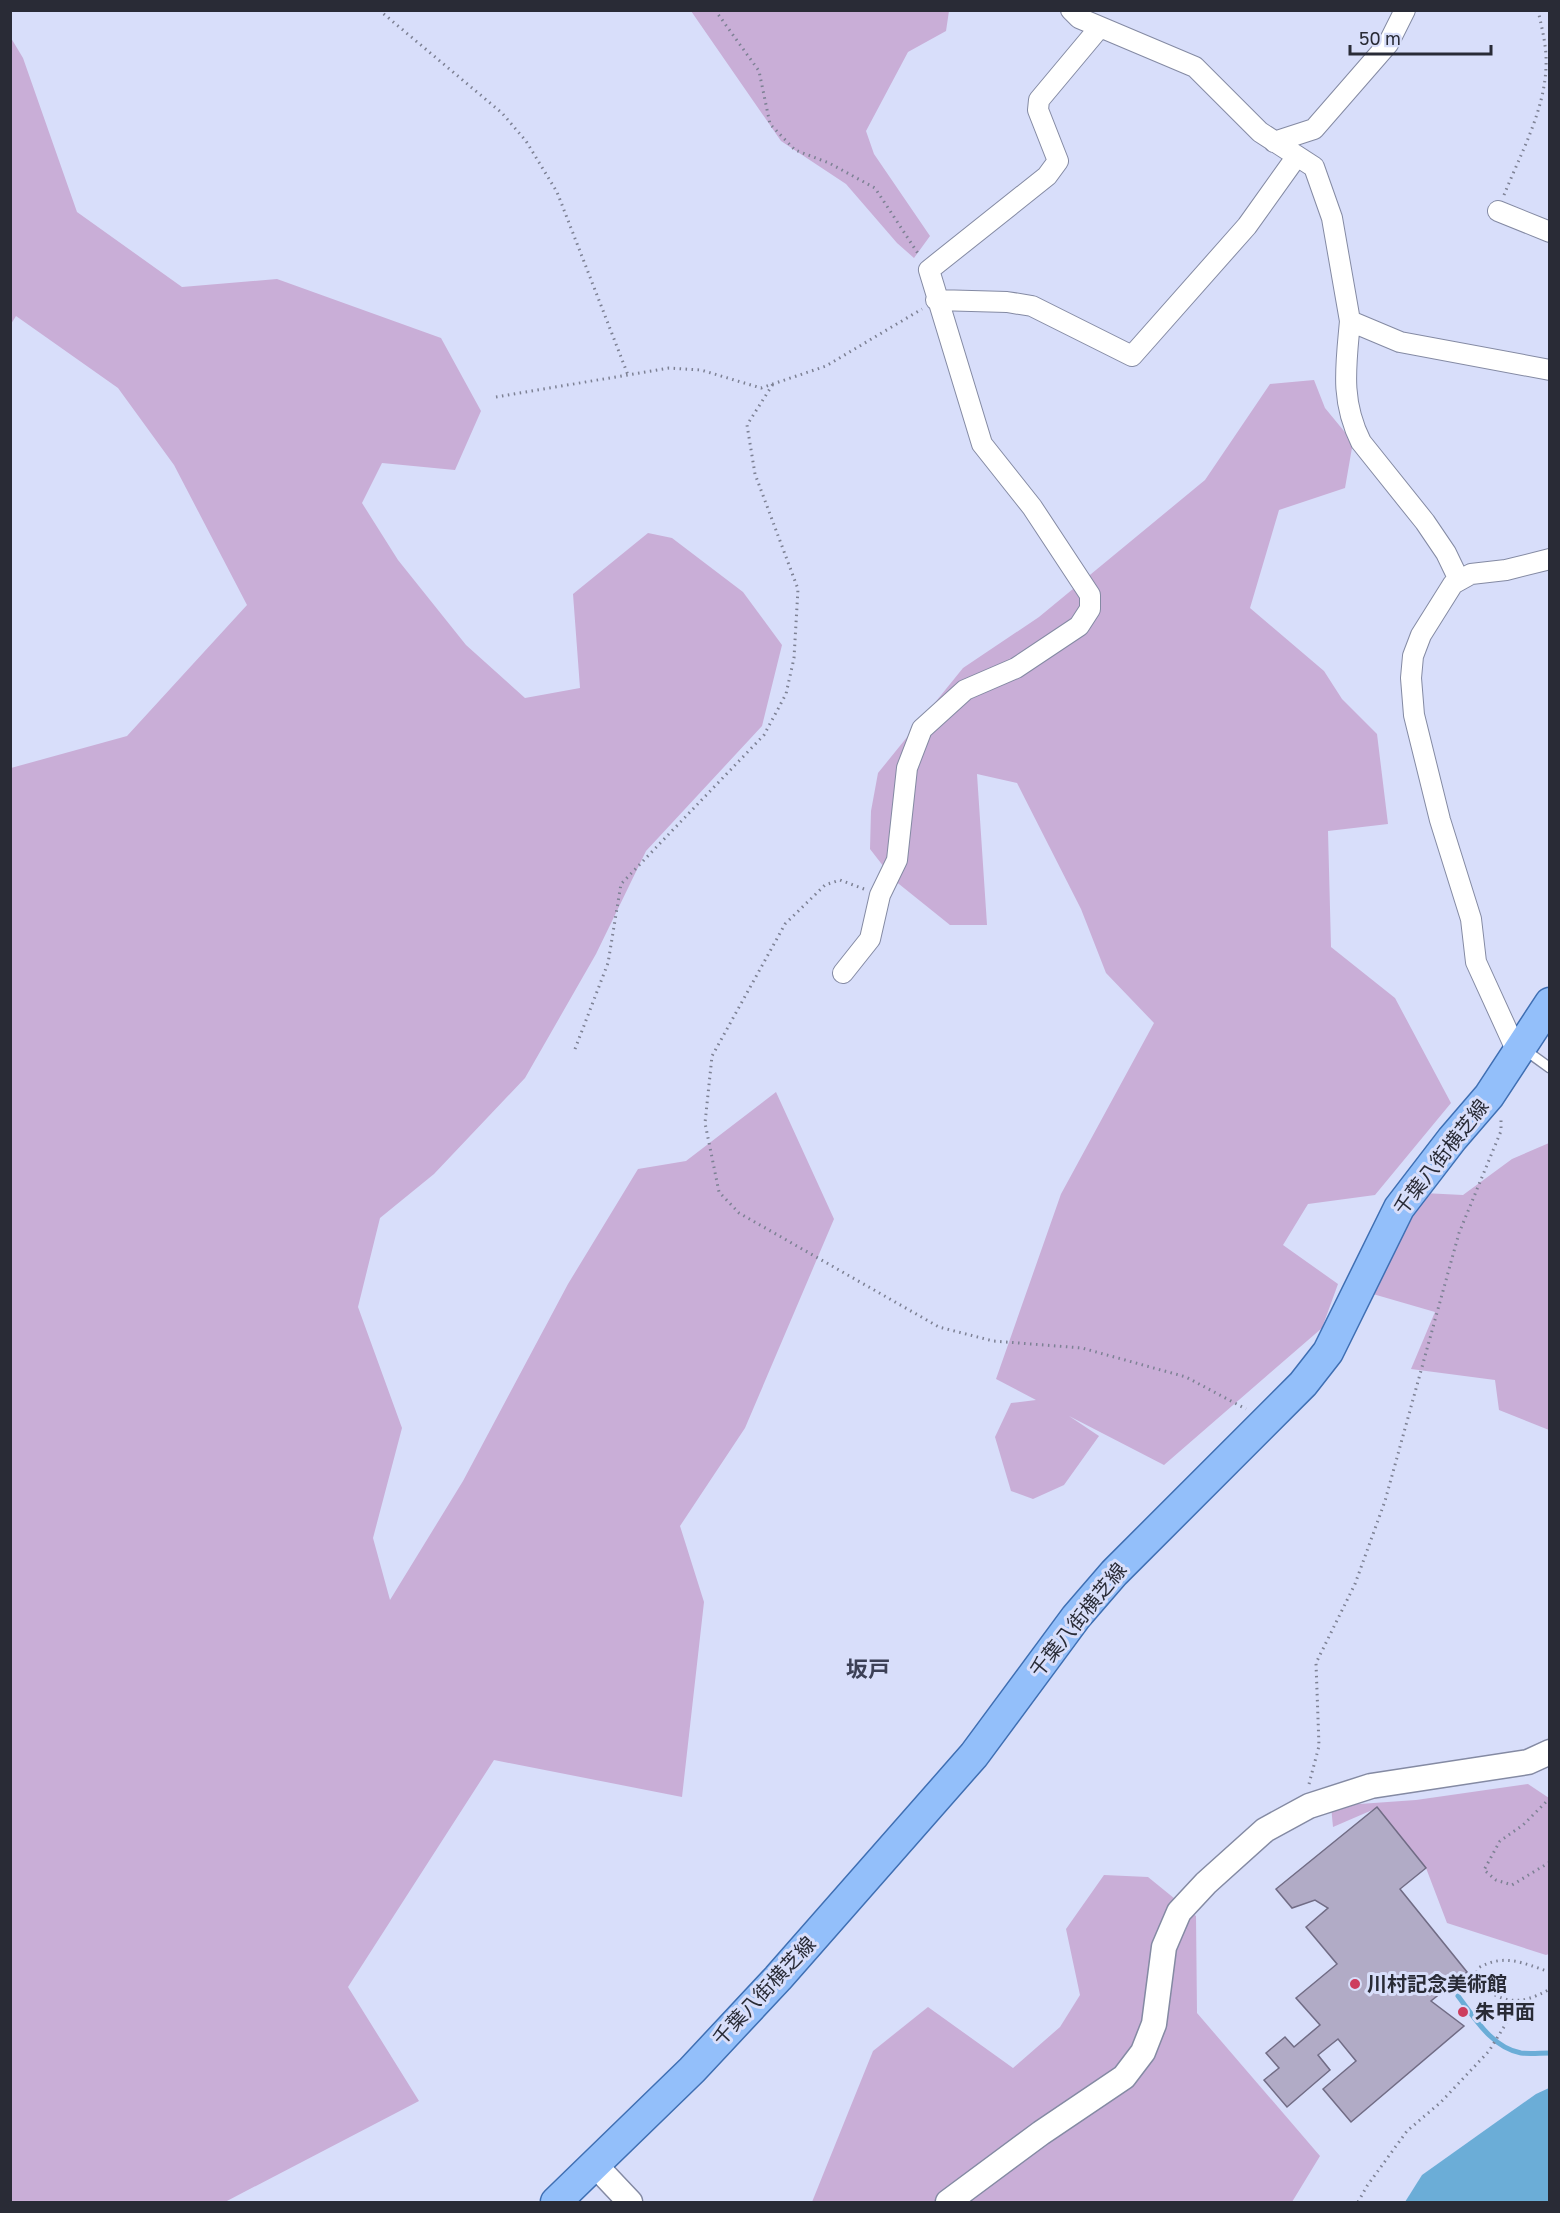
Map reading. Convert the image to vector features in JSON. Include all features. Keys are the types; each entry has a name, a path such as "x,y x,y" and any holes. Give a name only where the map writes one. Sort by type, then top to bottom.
{"main road":[{"name":"千葉八街横芝線","path":"556,2202 596,2166 778,1978 974,1755 1076,1617 1114,1572 1303,1384 1329,1352 1399,1208 1514,1060 1550,1003"}],"street":[{"path":"1071,10 1079,18 1195,67 1260,132 1314,167 1332,219 1350,321 1345,395 1351,421 1361,442 1446,553 1459,580"},
{"path":"1274,142 1314,129 1388,44 1405,10"},
{"path":"843,973 870,939 880,895 897,860 907,768 922,729 965,690 1016,668 1079,626 1090,609 1090,596 1032,507 982,444 936,300 929,270 1047,176 1058,161 1038,110 1039,100 1100,27"},
{"path":"936,300 1007,302 1032,306 1132,356 1247,226 1297,156"},
{"path":"1498,211 1550,232"},
{"path":"1350,321 1400,342 1550,370"},
{"path":"1514,1060 1476,962 1471,920 1440,820 1414,715 1411,678 1413,656 1440,602 1459,580 1471,574 1506,570 1550,559"},
{"path":"948,2202 1041,2133 1124,2076 1143,2052 1154,2024 1164,1947 1179,1912 1206,1883 1265,1830 1303,1809 1371,1786 1528,1762 1550,1752"},
{"path":"596,2166 630,2202"}],"lane":[{"path":"1514,1060 1550,1068"}],"path":[{"path":"379,10 502,113 526,141 557,192 628,375"},
{"path":"715,10 759,71 770,124 795,150 830,163 875,188 929,270"},
{"path":"1498,211 1544,87 1545,40 1538,10"},
{"path":"496,398 628,375 680,369 701,370 761,388 826,366 936,300"},
{"path":"575,1049 608,963 621,884 764,735 786,694 794,658 798,589 755,474 747,425 773,384"},
{"path":"880,895 840,880 825,885 785,924 712,1056 705,1123 719,1192 739,1214 939,1326 993,1341 1082,1348 1185,1377 1266,1420"},
{"path":"1303,1809 1319,1746 1316,1663 1354,1584 1385,1501 1459,1233 1501,1131 1514,1060"},
{"path":"1550,1798 1523,1825 1500,1840 1484,1870 1496,1880 1512,1885 1550,1862"},
{"path":"1550,1972 1519,1962 1494,1959 1478,1968 1474,1982 1500,2000 1520,2001 1550,1989"},
{"path":"1358,2202 1407,2131 1441,2102 1493,2044 1520,2001"}],"shaded area":[{"path":"691,11 949,11 946,31 908,52 866,131 874,154 930,236 914,258 897,243 846,184 781,141"},
{"path":"11,38 23,58 77,212 182,287 277,279 441,338 481,411 455,470 382,463 362,503 398,560 466,645 525,698 580,688 573,594 648,533 672,538 743,592 782,645 762,726 646,851 596,954 525,1078 434,1174 380,1218 358,1307 402,1428 373,1538 390,1600 463,1481 568,1284 638,1169 686,1161 776,1092 834,1219 745,1428 680,1526 704,1602 682,1797 494,1760 348,1987 419,2101 225,2202 11,2202 11,768 127,736 247,605 174,465 118,388 16,316 11,324"},
{"path":"1314,380 1325,408 1353,442 1345,488 1279,510 1250,608 1324,671 1342,699 1377,734 1388,824 1328,831 1331,947 1395,998 1451,1103 1375,1195 1308,1204 1283,1245 1338,1284 1322,1328 1164,1465 1069,1416 1099,1436 1064,1485 1033,1499 1011,1491 995,1437 1011,1403 1036,1400 996,1379 1061,1194 1154,1023 1106,973 1081,909 1017,783 977,774 987,925 950,925 894,880 870,849 871,811 878,773 963,668 1039,617 1205,480 1270,384"},
{"path":"1549,1143 1549,1430 1499,1410 1495,1380 1411,1369 1435,1312 1366,1292 1423,1193 1463,1195 1512,1159"},
{"path":"1528,1784 1549,1798 1549,1954 1546,1955 1447,1923 1426,1868 1377,1808 1333,1827 1331,1806 1416,1800"},
{"path":"1104,1875 1148,1877 1196,1916 1197,2013 1320,2156 1292,2202 812,2202 873,2051 928,2007 1013,2068 1060,2027 1080,1995 1066,1929"}],"water":[{"path":"1549,2088 1549,2202 1405,2202 1422,2175 1536,2094"}],"building":[{"path":"1377,1807 1426,1868 1400,1889 1467,1972 1431,2001 1464,2026 1351,2122 1323,2089 1356,2061 1338,2039 1318,2055 1330,2070 1287,2107 1264,2080 1279,2068 1266,2053 1285,2037 1294,2047 1320,2025 1296,1998 1337,1964 1306,1927 1328,1908 1315,1900 1292,1908 1276,1889"}],"waterway":[{"path":"1458,1996 1477,2022 1501,2045 1521,2053 1550,2053"}],"place":[{"name":"川村記念美術館","path":"1355,1984"},
{"name":"朱甲面","path":"1463,2012"}],"district":[{"name":"坂戸","path":"868,1669"}]}
